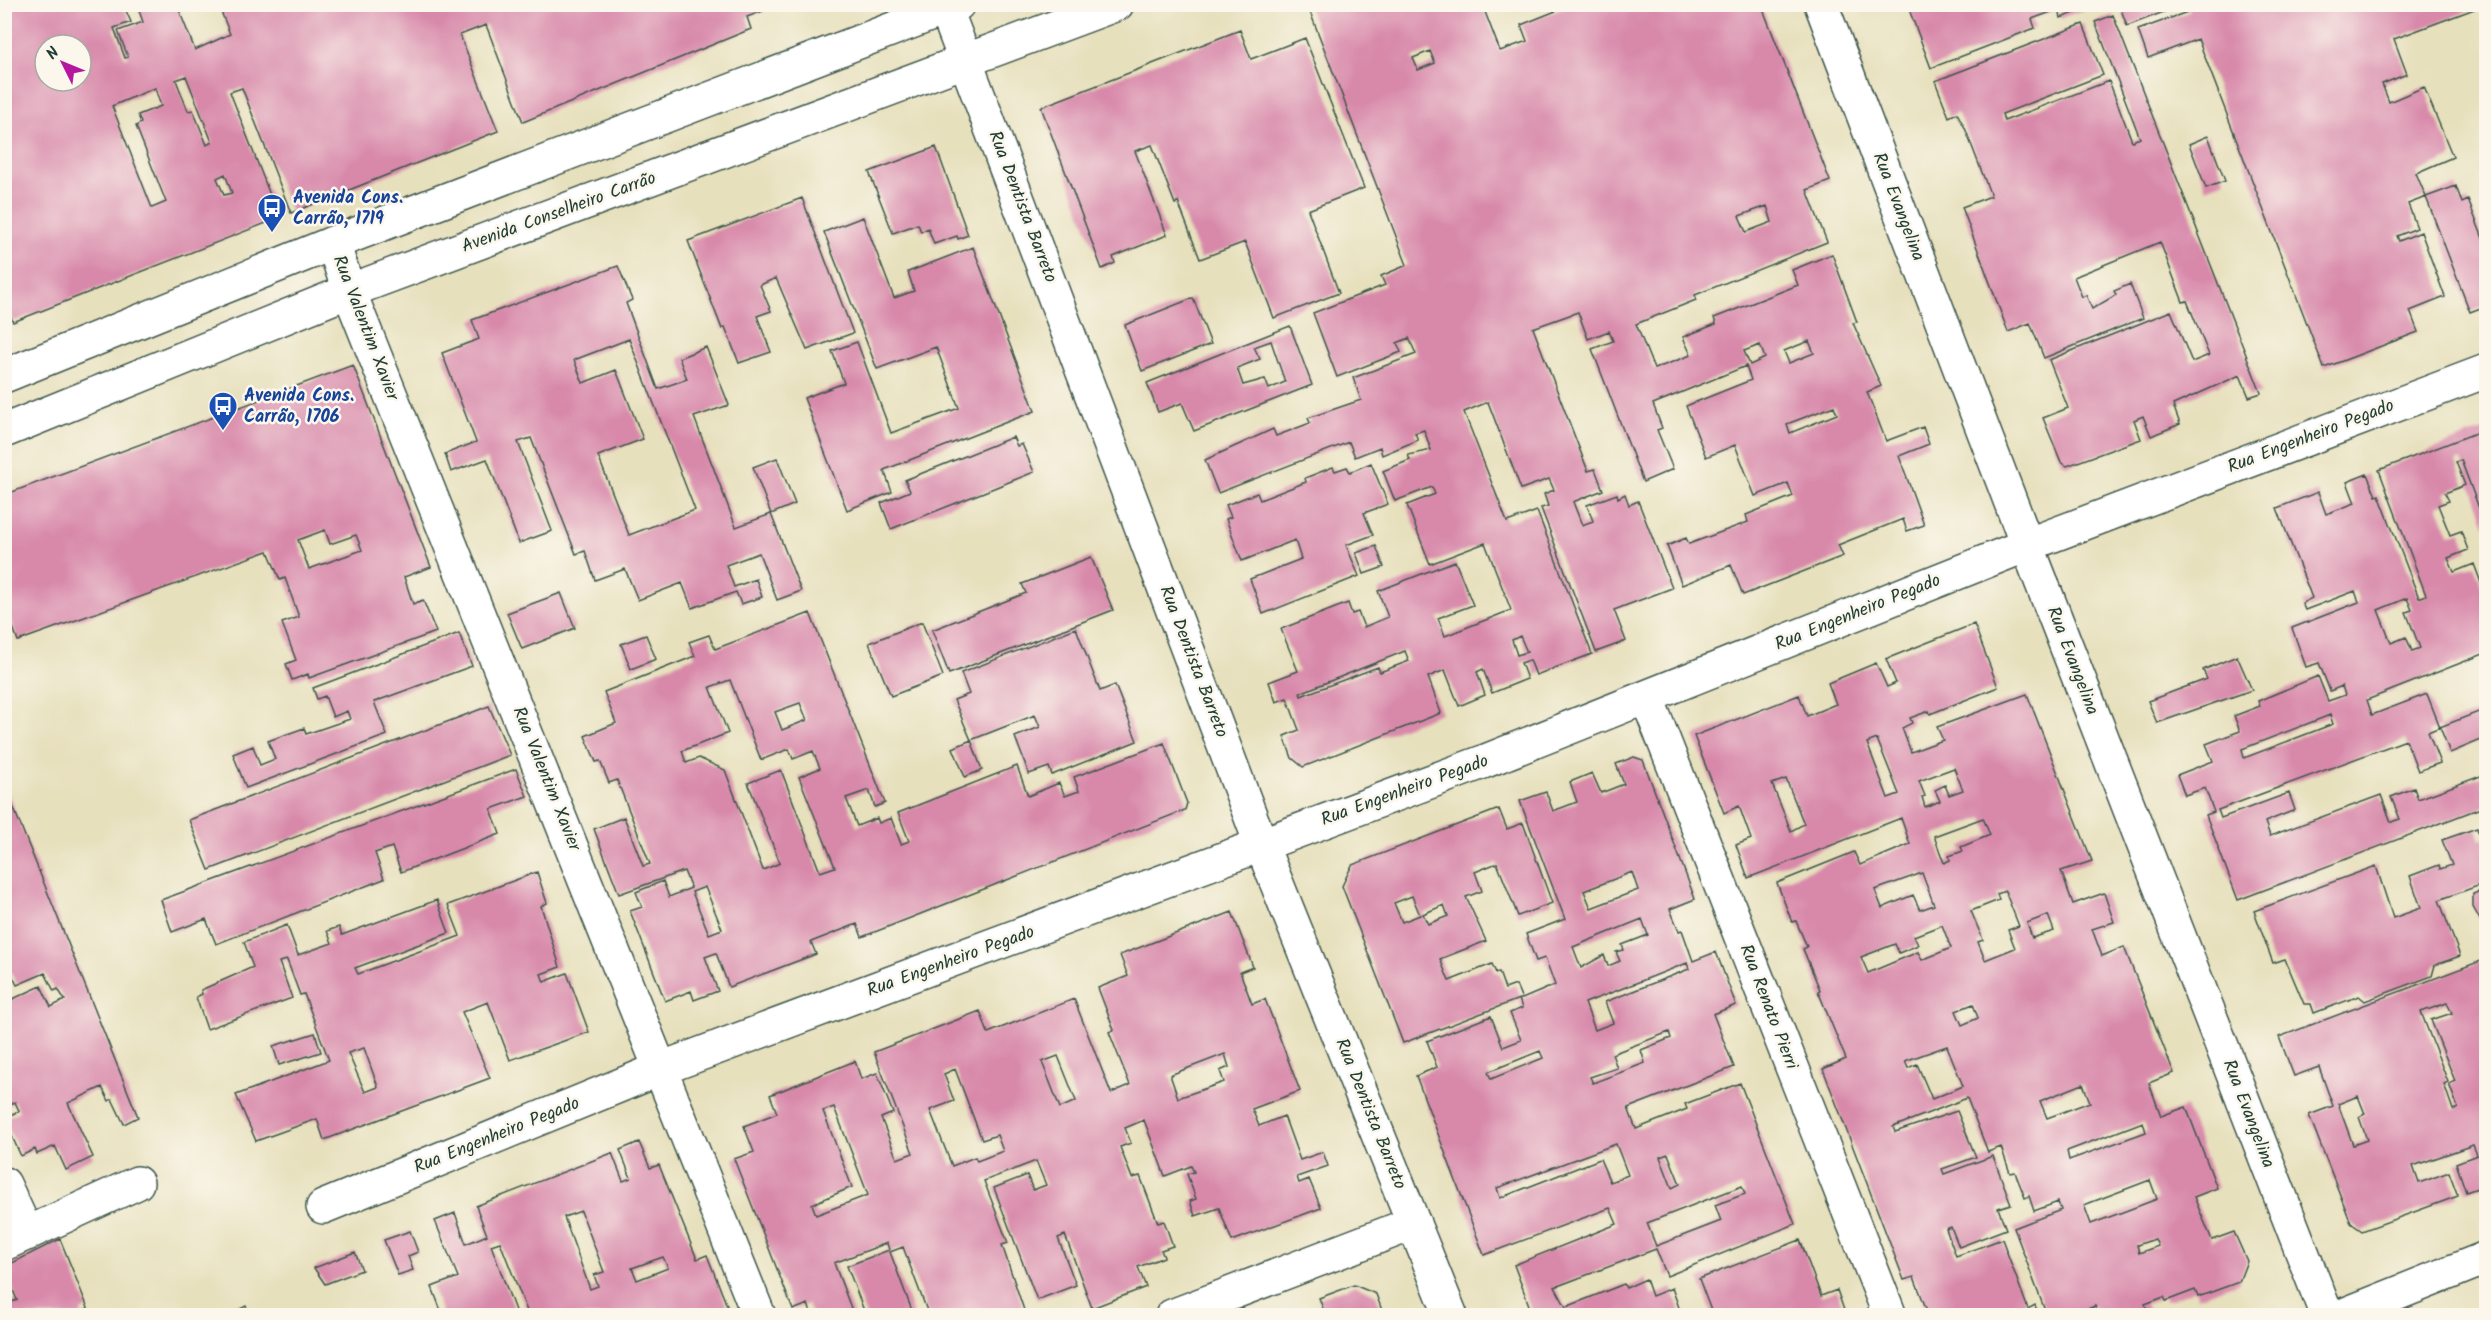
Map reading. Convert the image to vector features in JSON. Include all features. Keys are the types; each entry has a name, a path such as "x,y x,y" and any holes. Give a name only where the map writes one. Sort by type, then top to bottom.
{"street":[{"name":"Avenida Conselheiro Carrão","path":"4,431 349,291 1117,4"},
{"name":"Rua Evangelina","path":"1821,4 2026,545 2327,1316"},
{"name":"Rua Dentista Barreto","path":"949,6 967,60 1261,844 1451,1316"},
{"path":"4,376 333,243 949,6"},
{"name":"Rua Valentim Xavier","path":"333,243 349,291 759,1316"},
{"name":"Rua Engenheiro Pegado","path":"323,1207 660,1069 996,946 1647,698 2026,545 2487,371"},
{"name":"Rua Renato Pierri","path":"1647,698 1890,1316"},
{"path":"4,1184 16,1239 137,1183"},
{"path":"1172,1316 1414,1223"},
{"path":"2341,1316 2487,1258"}],"building":[{"path":"4,4 123,4 131,22 114,28 125,58 128,57 118,31 143,22 137,5 177,5 195,50 230,34 218,4 779,5 747,17 751,29 523,122 486,25 460,35 498,131 291,213 242,88 230,92 279,218 13,322 4,301","holes":["186,76 212,142 207,145 193,110 188,111 176,80","155,88 161,106 138,115 141,123 136,126 166,202 152,208 112,106","225,174 232,193 224,195 217,178"]},
{"path":"1307,4 1482,4 1500,51 1527,41 1521,25 1573,4 1761,4 1830,181 1807,190 1827,242 1695,295 1696,300 1636,324 1654,369 1691,355 1683,337 1716,324 1714,318 1798,285 1792,270 1832,254 1857,322 1853,323 1881,386 1867,392 1886,441 1923,427 1929,444 1899,456 1924,525 1907,531 1903,519 1838,545 1843,556 1743,595 1731,565 1682,585 1667,546 1686,538 1689,544 1748,522 1746,515 1793,496 1788,483 1755,496 1735,445 1706,457 1686,406 1751,380 1746,366 1653,404 1662,428 1657,430 1673,469 1643,482 1592,349 1613,341 1609,331 1588,339 1578,312 1533,328 1588,471 1595,469 1603,490 1573,502 1582,525 1593,521 1587,505 1617,494 1618,498 1625,494 1629,505 1638,501 1672,588 1614,610 1626,641 1596,652 1541,508 1548,506 1544,494 1554,490 1549,479 1521,489 1488,402 1464,412 1507,522 1537,511 1592,654 1536,675 1530,660 1521,663 1527,679 1492,693 1483,669 1477,672 1485,695 1459,706 1445,670 1428,677 1441,713 1303,767 1292,758 1284,736 1299,730 1287,698 1276,702 1269,682 1298,671 1281,629 1348,603 1352,614 1358,612 1364,627 1388,617 1378,591 1455,561 1473,605 1438,618 1445,636 1511,610 1485,543 1430,564 1407,505 1435,494 1432,487 1395,501 1383,471 1410,460 1408,455 1431,450 1424,430 1415,433 1418,440 1382,455 1380,447 1355,457 1349,442 1218,493 1205,460 1273,429 1276,436 1310,423 1308,418 1361,400 1353,378 1416,354 1409,338 1397,343 1401,352 1337,377 1313,313 1385,285 1381,276 1407,265","holes":["1430,51 1435,63 1418,70 1413,58","1767,206 1772,222 1746,232 1739,216","1809,341 1814,353 1789,363 1784,351","1760,345 1765,358 1750,365 1744,351","1834,406 1837,414 1790,433 1787,424","1520,636 1527,652 1517,655 1512,640","1405,651 1409,661 1380,672 1378,667 1301,696 1300,693"]},
{"path":"1907,4 2096,5 2061,18 2059,9 2032,19 2035,28 1931,68"},
{"path":"2119,4 2182,4 2182,5 2127,26"},
{"path":"2187,5 2485,5 2394,39 2407,74 2382,84 2389,102 2424,87 2453,157 2416,173 2426,197 2408,204 2417,228 2397,236 2399,241 2421,232 2445,297 2410,311 2418,332 2324,368 2198,39 2148,58 2138,30 2190,11"},
{"path":"2113,15 2261,393 2249,397 2240,375 2173,405 2180,424 2151,436 2143,416 2134,420 2141,439 2067,466 2061,462 2043,418 2068,408 2049,360 2171,311 2192,362 2209,355 2187,301 2183,302 2160,242 2074,277 2082,297 2086,295 2092,309 2116,295 2114,291 2130,284 2143,318 2044,358 2030,323 2008,332 1962,207 1991,196 1965,128 1957,113 1949,117 1935,81 2083,24 2103,75 2002,114 2004,121 2109,81 2132,141 2140,138 2095,22"},
{"path":"1240,30 1251,59 1305,38 1364,188 1308,210 1339,293 1274,318 1245,242 1200,259 1178,202 1175,204 1152,145 1135,151 1167,235 1113,257 1115,263 1102,269 1041,107"},
{"path":"2208,136 2225,181 2206,188 2189,144"},
{"path":"936,147 968,235 958,239 957,236 934,244 928,228 921,232 918,224 893,233 869,172"},
{"path":"2456,186 2462,203 2468,200 2486,246 2486,306 2470,312 2426,197"},
{"path":"802,198 853,333 807,350 776,278 760,285 771,311 757,316 771,352 739,363 725,327 722,329 688,241"},
{"path":"863,217 894,298 914,291 908,272 973,247 1035,411 884,470 892,492 847,510 804,398 844,383 832,351 857,342 891,433 959,408 936,347 877,369 824,232"},
{"path":"618,266 632,300 626,303 658,389 687,379 679,358 706,347 729,405 694,417 736,527 771,514 801,591 777,600 759,553 726,565 734,587 756,579 762,597 741,604 736,592 692,608 682,583 638,600 625,569 595,580 585,551 576,554 531,438 518,442 552,531 519,543 487,459 451,472 445,454 476,442 442,353 479,339 472,320","holes":["629,339 695,510 629,535 598,456 643,439 616,370 583,383 574,360"]},
{"path":"1193,298 1211,344 1142,371 1125,325"},
{"path":"1290,326 1312,385 1194,431 1182,403 1158,412 1147,383","holes":["1271,341 1285,382 1269,389 1265,379 1243,385 1237,368 1260,359 1254,347"]},
{"path":"353,365 431,567 404,577 413,604 423,600 436,632 309,678 308,674 292,680 286,664 296,660 282,623 299,617 285,578 280,580 268,551 18,641 4,603 4,495","holes":["325,530 330,544 356,535 362,550 309,569 298,540"]},
{"path":"2486,429 2486,527 2461,460 2456,462 2465,485 2445,493 2449,501 2438,505 2450,535 2461,531 2468,550 2448,558 2454,572 2474,564 2483,588 2486,587 2486,653 2367,700 2372,715 2427,694 2440,727 2428,732 2440,763 2418,771 2406,740 2218,810 2221,818 2289,793 2295,810 2265,822 2270,836 2381,795 2391,822 2400,819 2391,797 2414,788 2418,799 2486,774 2486,806 2238,900 2206,815 2214,812 2205,788 2185,795 2177,775 2213,761 2206,744 2240,731 2234,716 2260,706 2258,701 2318,676 2328,701 2345,695 2342,686 2330,691 2319,663 2306,667 2292,628 2359,602 2355,591 2305,610 2302,603 2312,598 2277,508 2318,492 2326,514 2355,503 2347,482 2367,474 2376,496 2379,495 2419,598 2426,595 2379,470","holes":["2407,598 2412,610 2406,612 2420,648 2412,651 2406,637 2391,643 2378,610","2330,715 2333,724 2244,758 2242,749"]},
{"path":"1013,437 1017,446 1022,444 1034,472 891,529 881,503 910,491 905,480"},
{"path":"777,458 795,504 771,514 753,467"},
{"path":"1371,463 1388,504 1364,513 1373,535 1346,545 1359,576 1263,614 1250,579 1301,559 1295,540 1242,561 1226,519 1231,517 1226,505 1257,493 1260,500 1306,482 1305,478 1333,467 1335,471 1347,467 1350,472"},
{"path":"1376,546 1384,567 1364,574 1356,553"},
{"path":"1091,557 1113,610 949,674 932,630 1026,593 1022,584"},
{"path":"561,593 575,628 522,649 507,613"},
{"path":"810,613 885,803 875,807 869,790 846,798 857,826 877,818 879,823 891,818 901,844 909,841 898,813 1017,766 1028,796 1059,783 1065,796 1079,791 1074,777 1164,743 1187,803 1185,810 862,937 857,924 811,942 816,954 729,987 716,953 705,957 718,991 694,1000 691,991 665,1001 630,911 642,907 636,892 663,881 669,897 691,888 684,871 619,894 594,829 624,817 643,866 650,864 617,780 609,783 600,761 596,762 585,736 616,723 604,692 695,656 689,642 709,635 715,649","holes":["730,680 761,760 789,749 793,759 813,751 820,768 799,777 835,867 820,872 781,770 748,783 780,863 763,870 725,770 699,758 686,763 682,751 728,733 710,687","800,703 807,720 782,730 775,712","705,887 722,929 709,934 692,892"]},
{"path":"922,622 943,676 891,696 869,643"},
{"path":"1974,624 1998,687 1930,714 1929,711 1910,718 1912,723 1902,728 1911,752 1943,740 1937,727 2027,694 2092,861 2061,871 2073,904 2104,893 2114,922 2092,929 2102,956 2124,947 2174,1073 2149,1083 2161,1116 2186,1107 2217,1188 2194,1197 2212,1240 2234,1232 2247,1261 2239,1282 2198,1297 2195,1290 2166,1301 2164,1297 2145,1304 2150,1316 2099,1316 2095,1306 2069,1316 2047,1316 2014,1228 2061,1210 2058,1202 2034,1211 2029,1196 2025,1198 2015,1172 2010,1173 2001,1147 1988,1152 1967,1098 1893,1127 1895,1132 1957,1111 1976,1157 1942,1169 1944,1174 1993,1156 2011,1204 1998,1208 2006,1229 1959,1247 1951,1227 1946,1229 1956,1256 2002,1239 2028,1309 2035,1305 2039,1316 1929,1316 1914,1277 1904,1280 1823,1069 1846,1059 1803,949 1807,947 1796,921 1792,922 1777,883 1854,852 1860,865 1910,844 1901,818 1748,878 1736,845 1751,839 1739,806 1724,813 1694,736 1799,695 1807,716 1836,704 1828,683 1876,663 1887,687 1896,683 1886,659","holes":["1877,739 1899,794 1888,798 1867,743","1954,768 1963,790 1949,795 1945,785 1935,790 1940,801 1925,807 1922,797 1925,796 1919,781","1786,779 1804,824 1791,831 1772,784","1983,818 1990,835 1961,847 1963,851 1949,856 1950,860 1944,863 1934,836","1922,873 1934,905 1920,910 1913,895 1882,908 1875,890","2005,891 2019,926 2008,930 2015,948 1985,960 1978,942 1983,940 1971,911 1999,900 1997,894","2048,915 2054,931 2032,938 2027,923","1942,925 1951,948 1922,960 1918,952 1868,973 1861,957 1895,944 1899,953 1918,945 1914,936","1973,1004 1978,1018 1962,1025 1956,1011","1947,1046 1963,1086 1932,1099 1917,1064 1908,1068 1905,1061","2083,1084 2090,1102 2047,1118 2040,1101","2143,1122 2146,1132 2069,1160 2067,1151","2150,1180 2157,1199 2091,1224 2084,1205","2155,1239 2158,1246 2139,1253 2137,1245"]},
{"path":"1076,628 1100,691 1115,685 1137,741 1052,775 1049,767 1029,774 1015,737 1040,727 1035,715 971,740 954,700 969,694 961,673"},
{"path":"459,633 472,666 374,702 387,735 246,788 233,754 253,746 260,765 275,759 268,741 304,728 306,734 350,719 347,711 333,717 325,696 317,699 313,688"},
{"path":"646,635 656,659 631,669 621,644"},
{"path":"2237,656 2252,690 2157,723 2148,701 2207,679 2203,670"},
{"path":"489,706 510,755 209,870 189,820"},
{"path":"2486,709 2486,738 2450,753 2440,727"},
{"path":"971,740 982,770 965,777 953,748"},
{"path":"1634,757 1643,760 1695,899 1670,909 1679,931 1682,930 1693,961 1716,952 1736,1005 1713,1014 1734,1067 1628,1108 1636,1129 1687,1109 1685,1104 1740,1083 1795,1224 1667,1276 1656,1249 1555,1287 1566,1307 1624,1284 1626,1288 1646,1279 1652,1296 1672,1288 1682,1316 1533,1316 1514,1265 1617,1224 1610,1208 1484,1255 1416,1076 1437,1067 1427,1041 1491,1016 1503,1047 1521,1040 1510,1013 1522,1008 1519,999 1403,1043 1342,886 1352,865 1499,809 1507,829 1523,823 1552,903 1518,916 1497,863 1475,872 1482,891 1466,897 1486,941 1440,959 1449,981 1492,964 1496,973 1499,972 1505,989 1516,985 1522,999 1555,985 1545,958 1536,961 1526,934 1565,919 1520,801 1546,792 1553,811 1577,802 1570,782 1592,773 1601,793 1624,784 1616,764","holes":["1632,872 1638,890 1591,908 1584,891","1412,896 1420,915 1402,922 1394,903","1444,905 1448,916 1428,924 1423,914","1642,919 1648,935 1622,945 1624,950 1616,952 1620,961 1608,966 1604,955 1581,968 1573,947","1687,963 1689,969 1605,1002 1613,1023 1595,1030 1585,1003","1669,1032 1671,1038 1641,1050 1645,1063 1593,1083 1590,1077 1617,1068 1612,1054","1540,1051 1543,1058 1491,1079 1488,1072","1616,1144 1628,1175 1610,1182 1600,1159 1500,1198 1497,1188","1668,1154 1680,1184 1672,1188 1660,1157","1742,1186 1745,1194 1715,1205 1721,1221 1656,1246 1647,1223"]},
{"path":"516,769 527,796 491,809 500,834 401,872 392,847 375,853 384,879 216,944 206,919 172,932 161,900"},
{"path":"4,784 138,1117 124,1124 112,1099 109,1101 102,1087 68,1103 93,1157 66,1170 55,1146 37,1154 35,1149 21,1156 4,1119 19,1111 15,1102 4,1107 4,1003 41,986 51,1007 65,1000 58,989 54,991 45,973 17,985 4,959"},
{"path":"2477,828 2481,840 2486,838 2486,883 2439,900 2460,956 2435,965 2432,976 2365,1001 2359,996 2314,1013 2311,1004 2304,1004 2285,959 2273,963 2254,911 2376,866 2393,918 2421,908 2410,876 2439,865 2440,869 2452,865 2442,840"},
{"path":"537,872 547,903 541,906 560,967 541,974 544,982 567,973 589,1032 510,1060 488,1002 462,1012 490,1078 324,1140 317,1119 256,1141 236,1095 329,1060 304,994 300,995 287,960 279,962 292,998 207,1029 196,997 202,994 201,990 253,967 244,942 287,925 298,955 332,943 327,931 339,927 342,935 437,900 449,933 355,968 358,974 460,936 448,905","holes":["364,1048 378,1087 365,1092 348,1053"]},
{"path":"2486,889 2486,923 2483,925 2473,907 2473,894"},
{"path":"1232,912 1253,967 1240,972 1252,1004 1265,999 1300,1091 1252,1109 1259,1126 1284,1116 1300,1160 1323,1152 1328,1166 1297,1177 1299,1183 1309,1179 1321,1208 1232,1241 1219,1208 1195,1216 1190,1201 1196,1199 1187,1174 1194,1172 1191,1166 1165,1176 1144,1120 1125,1128 1131,1143 1120,1147 1132,1178 1140,1176 1158,1223 1164,1221 1173,1246 1161,1250 1164,1257 1138,1267 1146,1287 1092,1308 1065,1235 1058,1238 1076,1285 1037,1300 994,1188 1027,1175 1033,1190 1046,1185 1036,1161 984,1181 1008,1243 1002,1245 1026,1316 929,1316 903,1247 890,1252 914,1316 866,1316 847,1266 889,1250 887,1243 834,1263 854,1316 812,1316 808,1304 793,1310 734,1159 754,1152 744,1126 777,1113 770,1095 855,1061 861,1079 877,1073 893,1113 881,1118 897,1159 913,1153 874,1052 980,1011 988,1033 1074,999 1111,1093 1130,1085 1109,1032 1114,1030 1098,988 1128,976 1120,955","holes":["1225,1054 1229,1067 1220,1071 1224,1082 1178,1098 1170,1075","1058,1056 1076,1101 1060,1108 1042,1062","955,1069 982,1140 997,1135 1003,1151 977,1161 975,1157 952,1166 930,1110 954,1101 944,1074","834,1107 868,1195 816,1215 812,1204 852,1187 823,1111"]},
{"path":"2486,959 2486,1185 2466,1192 2456,1163 2477,1155 2473,1145 2413,1166 2419,1183 2449,1172 2458,1196 2362,1231 2351,1223 2309,1115 2333,1106 2319,1067 2294,1076 2279,1037","holes":["2447,1003 2452,1013 2431,1020 2455,1081 2449,1084 2458,1108 2453,1110 2444,1084 2448,1082 2421,1012","2358,1096 2365,1114 2359,1117 2367,1140 2353,1145 2338,1104"]},
{"path":"315,1033 321,1052 279,1065 273,1046"},
{"path":"639,1142 650,1168 659,1165 697,1259 707,1255 731,1316 646,1316 645,1311 633,1316 529,1316 500,1242 491,1245 517,1316 443,1316 432,1287 458,1277 435,1221 455,1213 466,1244 487,1235 476,1206 612,1153 623,1181 631,1178 620,1150","holes":["581,1211 604,1272 594,1275 598,1286 590,1289 564,1217","663,1257 668,1268 637,1280 632,1268"]},
{"path":"410,1231 418,1252 408,1256 413,1270 398,1275 384,1240"},
{"path":"60,1239 88,1308 81,1311 82,1316 4,1316 4,1305 17,1300 4,1267"},
{"path":"1800,1240 1821,1296 1837,1290 1846,1316 1713,1316 1699,1279"},
{"path":"355,1252 362,1270 325,1284 314,1268"},
{"path":"1354,1285 1376,1294 1384,1316 1326,1316 1319,1298"},
{"path":"246,1306 250,1316 226,1316"}],"place":[{"name":"Avenida Cons. Carrão, 1719","path":"272,234"},
{"name":"Avenida Cons. Carrão, 1706","path":"223,432"}]}
